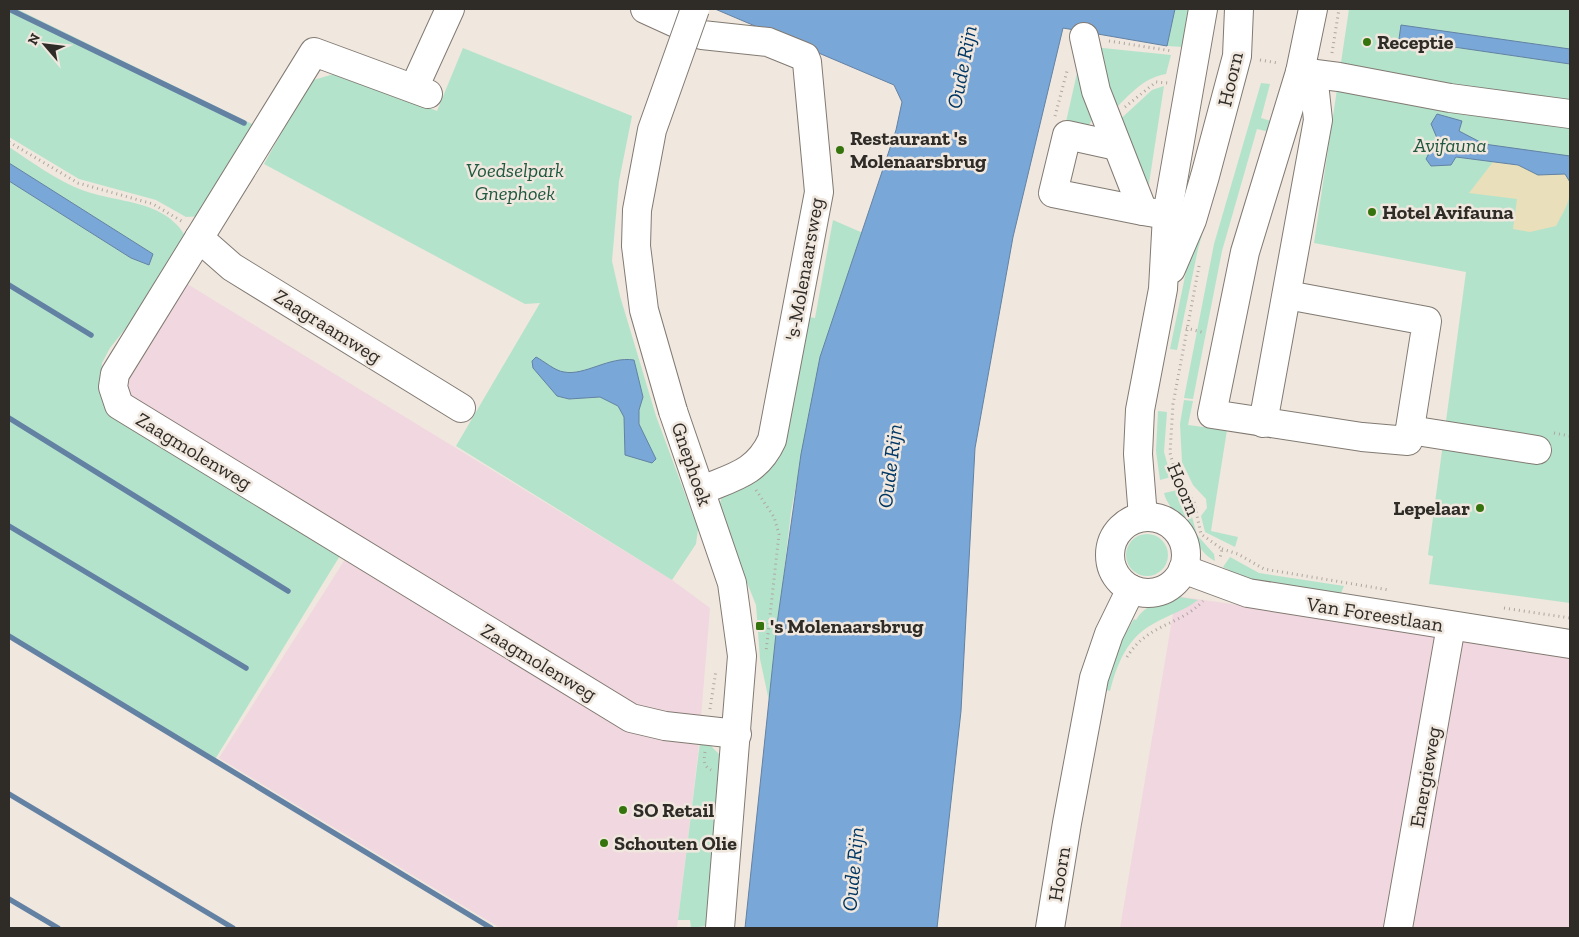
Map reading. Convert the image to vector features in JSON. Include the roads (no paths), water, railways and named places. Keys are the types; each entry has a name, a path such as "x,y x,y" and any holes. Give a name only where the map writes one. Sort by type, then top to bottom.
{"street":[{"name":"Zaagmolenweg","path":"450,9 421,91 314,52 115,374 113,387 119,405 631,718 665,726 737,734"},
{"name":"'s-Molenaarsweg","path":"645,9 702,35 768,42 805,57 807,62 819,192 772,440 766,455 755,466 744,473 702,490"},
{"name":"Gnephoek","path":"696,9 652,130 637,210 636,246 644,310 674,411 702,490 736,602 742,656 720,928"},
{"name":"Hoorn","path":"1163,289 1155,213 1203,9"},
{"name":"Hoorn","path":"1143,516 1138,454 1140,410 1163,289 1192,220 1206,176 1238,56 1240,9"},
{"path":"1264,423 1318,120 1314,74 1313,9"},
{"path":"1084,37 1096,91 1112,135 1155,213"},
{"path":"1314,74 1450,98 1570,114"},
{"path":"1287,295 1427,321 1408,442 1264,423 1212,414 1245,252 1314,74"},
{"path":"1112,135 1067,135 1053,193 1155,213"},
{"name":"Zaagraamweg","path":"200,238 232,266 460,408"},
{"path":"1410,430 1537,450"},
{"path":"1143,516 1158,518 1178,531 1185,546 1183,569 1174,582 1161,591 1146,593 1131,589 1114,574 1109,552 1113,538 1122,526 1143,516"},
{"name":"Van Foreestlaan","path":"1183,569 1248,593 1570,644"},
{"name":"Hoorn","path":"1050,928 1094,678 1109,634 1131,589"},
{"name":"Energieweg","path":"1398,928 1450,626"}],"water":[{"name":"Oude Rijn","path":"715,9 1175,9 1167,46 1063,28 1013,237 975,448 961,711 937,928 745,928 777,624 801,454 820,357 896,130 902,102 894,85"},
{"path":"1401,25 1570,49 1570,64 1399,39"},
{"path":"1437,114 1462,121 1459,131 1484,144 1570,156 1570,182 1565,174 1538,175 1518,165 1456,157 1451,165 1431,166 1426,159 1437,138 1431,124"},
{"path":"9,163 153,254 149,265 131,258 9,181"},
{"path":"536,357 557,370 564,372 580,371 615,361 634,360 643,397 639,410 639,424 656,459 652,463 625,455 624,417 618,406 600,397 569,399 557,396 533,368 532,361"}],"waterway":[{"path":"9,9 244,123"},
{"path":"9,285 91,335"},
{"path":"9,418 288,591"},
{"path":"9,526 246,668"},
{"path":"9,636 491,928"},
{"path":"9,794 233,928"},
{"path":"9,899 58,928"}],"place":[{"name":"Receptie","path":"1367,42"},
{"name":"Restaurant 's Molenaarsbrug","path":"840,150"},
{"name":"Hotel Avifauna","path":"1372,212"},
{"name":"Lepelaar","path":"1480,508"},
{"name":"'s Molenaarsbrug","path":"760,626"},
{"name":"SO Retail","path":"623,810"},
{"name":"Schouten Olie","path":"604,843"}],"park label":[{"name":"Avifauna","path":"1450,145"},
{"name":"Voedselpark Gnephoek","path":"515,182"}]}
